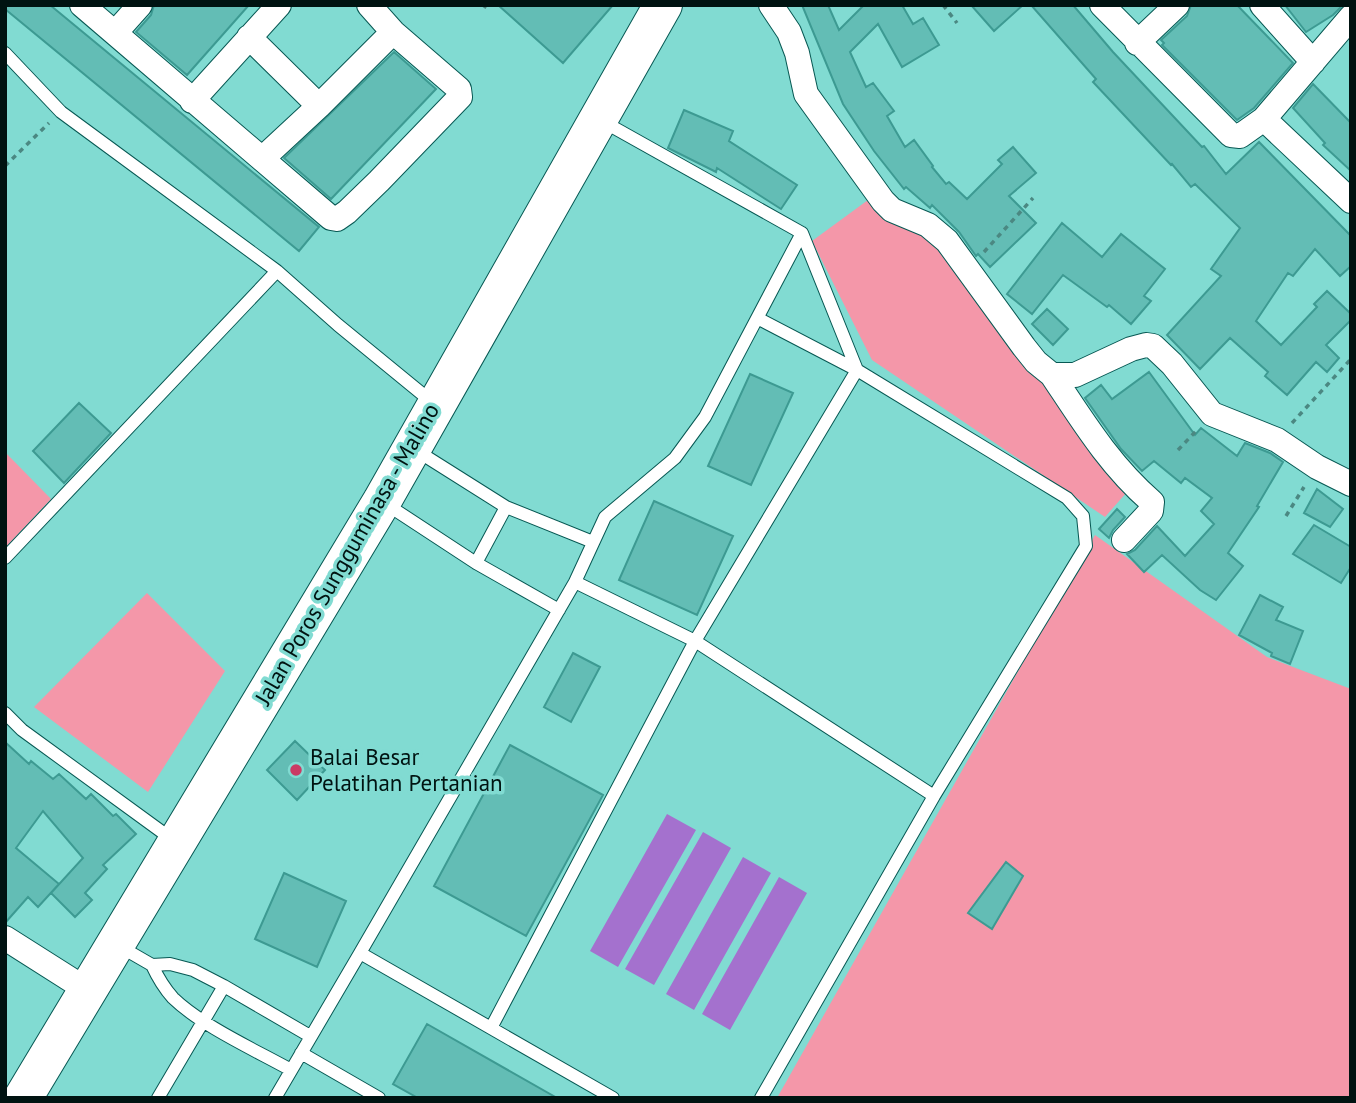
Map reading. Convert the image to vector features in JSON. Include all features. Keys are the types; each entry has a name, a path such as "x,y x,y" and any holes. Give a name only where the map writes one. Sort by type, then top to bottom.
{"main road":[{"name":"Jalan Poros Sungguminasa - Malino","path":"23,1098 382,501 435,404 600,120 658,7"}],"street":[{"path":"82,5 331,218 337,219 425,136 460,97 458,89 393,32 369,5"},
{"path":"115,33 140,5"},
{"path":"192,101 279,5"},
{"path":"771,5 789,32 797,53 806,94 863,175 892,211 921,221 938,233 969,269 1036,362 1052,375 1100,446 1152,502 1151,510 1124,540"},
{"path":"1102,5 1231,135 1240,136 1264,119 1351,17"},
{"path":"1137,43 1177,5"},
{"path":"1262,5 1313,62"},
{"path":"263,158 393,32"},
{"path":"249,37 319,106"},
{"path":"1264,119 1351,201"},
{"path":"1052,375 1075,374 1131,349 1153,346 1172,364 1212,414 1277,440 1317,467 1351,484"},
{"path":"5,938 87,990"}],"lane":[{"path":"5,53 61,112 277,271 435,404"},
{"path":"600,120 802,233 857,370"},
{"path":"275,1098 559,611 605,517 675,458 705,417 802,233"},
{"path":"5,558 277,271"},
{"path":"759,319 857,370 1068,498 1083,516 1086,546 934,796 761,1098"},
{"path":"491,1028 695,641 857,370"},
{"path":"412,447 506,507 593,542"},
{"path":"382,501 477,563 559,611"},
{"path":"477,563 506,507"},
{"path":"575,582 695,641 934,796"},
{"path":"5,713 22,730 177,842"},
{"path":"116,944 152,965 170,964 192,970 310,1036"},
{"path":"360,953 613,1098"},
{"path":"152,965 159,981 174,998 205,1020 291,1070"},
{"path":"158,1098 224,986"},
{"path":"301,1053 379,1098"}],"path":[{"path":"943,5 957,23"},
{"path":"5,166 61,112"},
{"path":"969,269 1033,198"},
{"path":"1277,440 1351,359"},
{"path":"1286,516 1317,467"}],"shaded area":[{"path":"868,200 941,246 1127,492 1105,517 872,360 812,241"},
{"path":"5,452 51,499 5,548"},
{"path":"1095,535 1267,657 1351,689 1351,1098 777,1098"},
{"path":"147,593 225,671 148,792 34,707"},
{"path":"667,814 696,830 618,967 590,951"},
{"path":"703,832 731,848 654,985 625,969"},
{"path":"743,857 771,873 694,1010 666,994"},
{"path":"779,877 807,893 730,1030 702,1014"}],"building":[{"path":"5,5 50,5 319,227 299,251 5,9"},
{"path":"154,5 249,5 187,75 136,32 151,15"},
{"path":"498,5 613,5 563,63"},
{"path":"802,5 828,5 839,30 864,5 902,5 913,24 923,18 939,45 902,67 878,24 850,52 866,87 873,83 894,111 887,116 905,147 914,140 946,184 949,182 967,199 1002,164 998,160 1013,147 1036,173 1009,196 1036,223 990,267 978,254 976,256 959,232 932,205 930,208 906,187 904,189 874,151 843,104"},
{"path":"971,5 1023,5 994,31"},
{"path":"1031,5 1073,5 1113,52 1202,147 1204,146 1226,174 1259,142 1351,236 1351,266 1340,276 1315,249 1293,276 1288,273 1256,321 1281,345 1317,307 1314,304 1327,291 1351,314 1351,320 1326,345 1339,358 1327,372 1316,362 1287,395 1265,376 1268,372 1230,338 1200,369 1167,335 1221,276 1211,269 1240,228 1195,184 1191,187 1093,82 1096,79"},
{"path":"1191,5 1237,5 1293,63 1254,108 1237,120 1162,45 1164,43 1161,40 1187,16"},
{"path":"1285,5 1343,5 1333,15 1306,32"},
{"path":"394,52 436,89 331,199 284,158"},
{"path":"1313,84 1351,123 1351,171 1323,145 1325,143 1293,108"},
{"path":"684,110 733,131 729,141 797,185 781,209 717,168 716,172 668,148"},
{"path":"1062,223 1102,257 1121,234 1165,269 1144,296 1151,301 1131,324 1109,305 1107,307 1063,275 1032,314 1007,294"},
{"path":"1047,309 1068,329 1053,345 1032,324"},
{"path":"1149,372 1195,435 1201,428 1237,456 1245,443 1270,453 1283,462 1257,506 1259,507 1228,553 1243,566 1216,600 1200,590 1162,555 1144,572 1127,554 1135,550 1157,526 1185,556 1214,524 1201,511 1212,498 1185,478 1181,483 1154,461 1142,471 1121,449 1085,398 1101,385 1112,399"},
{"path":"750,374 793,393 751,485 708,466"},
{"path":"79,403 111,433 64,483 33,451"},
{"path":"1317,489 1343,509 1330,527 1304,513"},
{"path":"654,501 733,536 697,615 619,580"},
{"path":"1117,509 1125,517 1109,538 1099,529"},
{"path":"1314,525 1351,547 1351,567 1341,583 1293,554"},
{"path":"1260,595 1283,607 1276,620 1303,631 1290,664 1271,656 1272,653 1239,635"},
{"path":"573,653 600,667 571,722 544,707"},
{"name":"Balai Besar Pelatihan Pertanian","path":"295,741 325,770 297,800 267,770"},
{"path":"5,742 29,764 31,761 53,779 59,774 86,799 91,794 136,834 103,865 107,869 85,893 92,900 75,917 51,893 83,858 43,811 16,848 59,884 38,907 28,897 5,923"},
{"path":"510,745 603,795 526,936 434,886"},
{"path":"1006,862 1023,876 992,929 968,913"},
{"path":"284,873 346,901 317,967 255,939"},
{"path":"427,1024 557,1098 418,1098 393,1084"}],"place":[{"name":"Balai Besar Pelatihan Pertanian","path":"296,770"}]}
